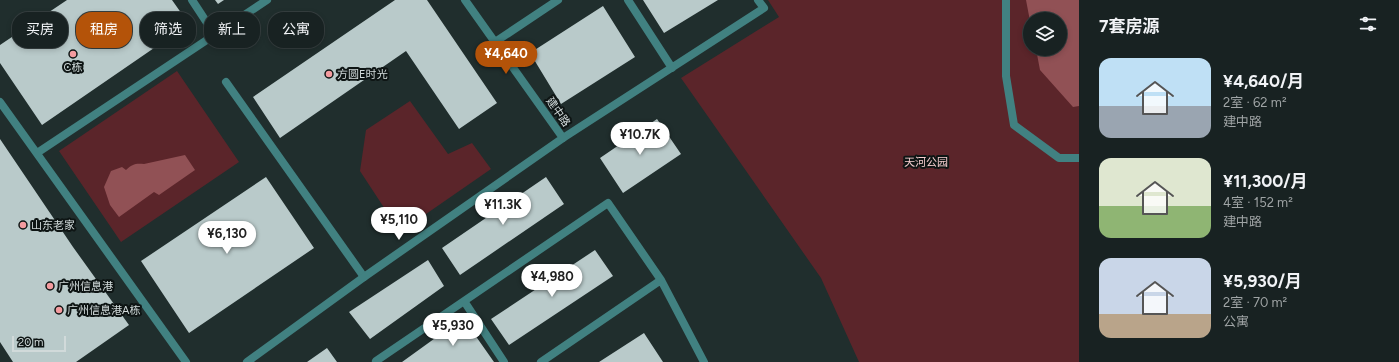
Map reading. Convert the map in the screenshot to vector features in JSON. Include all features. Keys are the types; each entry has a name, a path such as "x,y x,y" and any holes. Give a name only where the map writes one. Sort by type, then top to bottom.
{"street":[{"path":"192,0 204,18"},
{"path":"249,12 267,0"},
{"name":"建中路","path":"466,0 563,138"},
{"path":"495,42 558,0"},
{"path":"628,0 672,68"},
{"path":"248,362 364,277 563,138 764,8 758,0"},
{"path":"1006,0 1006,76 1014,125 1059,158 1079,158"},
{"path":"37,153 204,42"},
{"path":"226,82 364,277"},
{"path":"0,102 186,362"},
{"path":"377,362 376,361 608,203 660,280 704,362"},
{"path":"541,362 551,359 660,280"},
{"path":"464,301 504,362"}],"green space":[{"name":"天河公园","path":"768,0 1079,0 1079,362 859,362 821,278 681,78 779,17"},
{"path":"177,71 239,162 121,242 59,151"},
{"path":"410,101 448,154 472,143 491,169 400,232 360,171 366,130"}],"shaded area":[{"path":"1026,0 1079,0 1079,106 1073,107 1040,70 1037,56 1067,56 1067,12 1028,12"},
{"path":"185,155 195,170 159,195 154,192 119,217 110,205 104,187 111,171 122,167 126,170 134,164 144,164"}],"building":[{"name":"C栋","path":"67,0 172,0 180,12 140,12 140,48 154,48 42,125 0,63 0,45 12,37 12,48 68,48 68,12 49,12"},
{"path":"215,0 224,0 218,4"},
{"name":"方圆E时光","path":"395,0 427,0 497,103 459,129 406,51 280,138 253,97"},
{"path":"643,0 718,0 664,33"},
{"path":"603,6 635,57 561,104 530,53"},
{"path":"657,119 681,154 623,193 600,158"},
{"name":"广州信息港","path":"0,139 73,247 129,325 76,362 13,362 0,342"},
{"path":"266,177 314,248 189,333 141,261"},
{"path":"546,177 564,204 460,275 442,248"},
{"path":"595,250 613,276 509,345 491,319"},
{"path":"428,260 444,286 370,339 349,312"},
{"path":"463,318 494,362 402,362"},
{"path":"644,333 663,362 599,362"},
{"path":"327,348 337,362 307,362"}],"place":[{"name":"C栋","path":"73,54"},
{"name":"方圆E时光","path":"329,74"},
{"name":"山东老家","path":"23,225"},
{"name":"广州信息港","path":"50,286"},
{"name":"广州信息港A栋","path":"59,310"}]}
